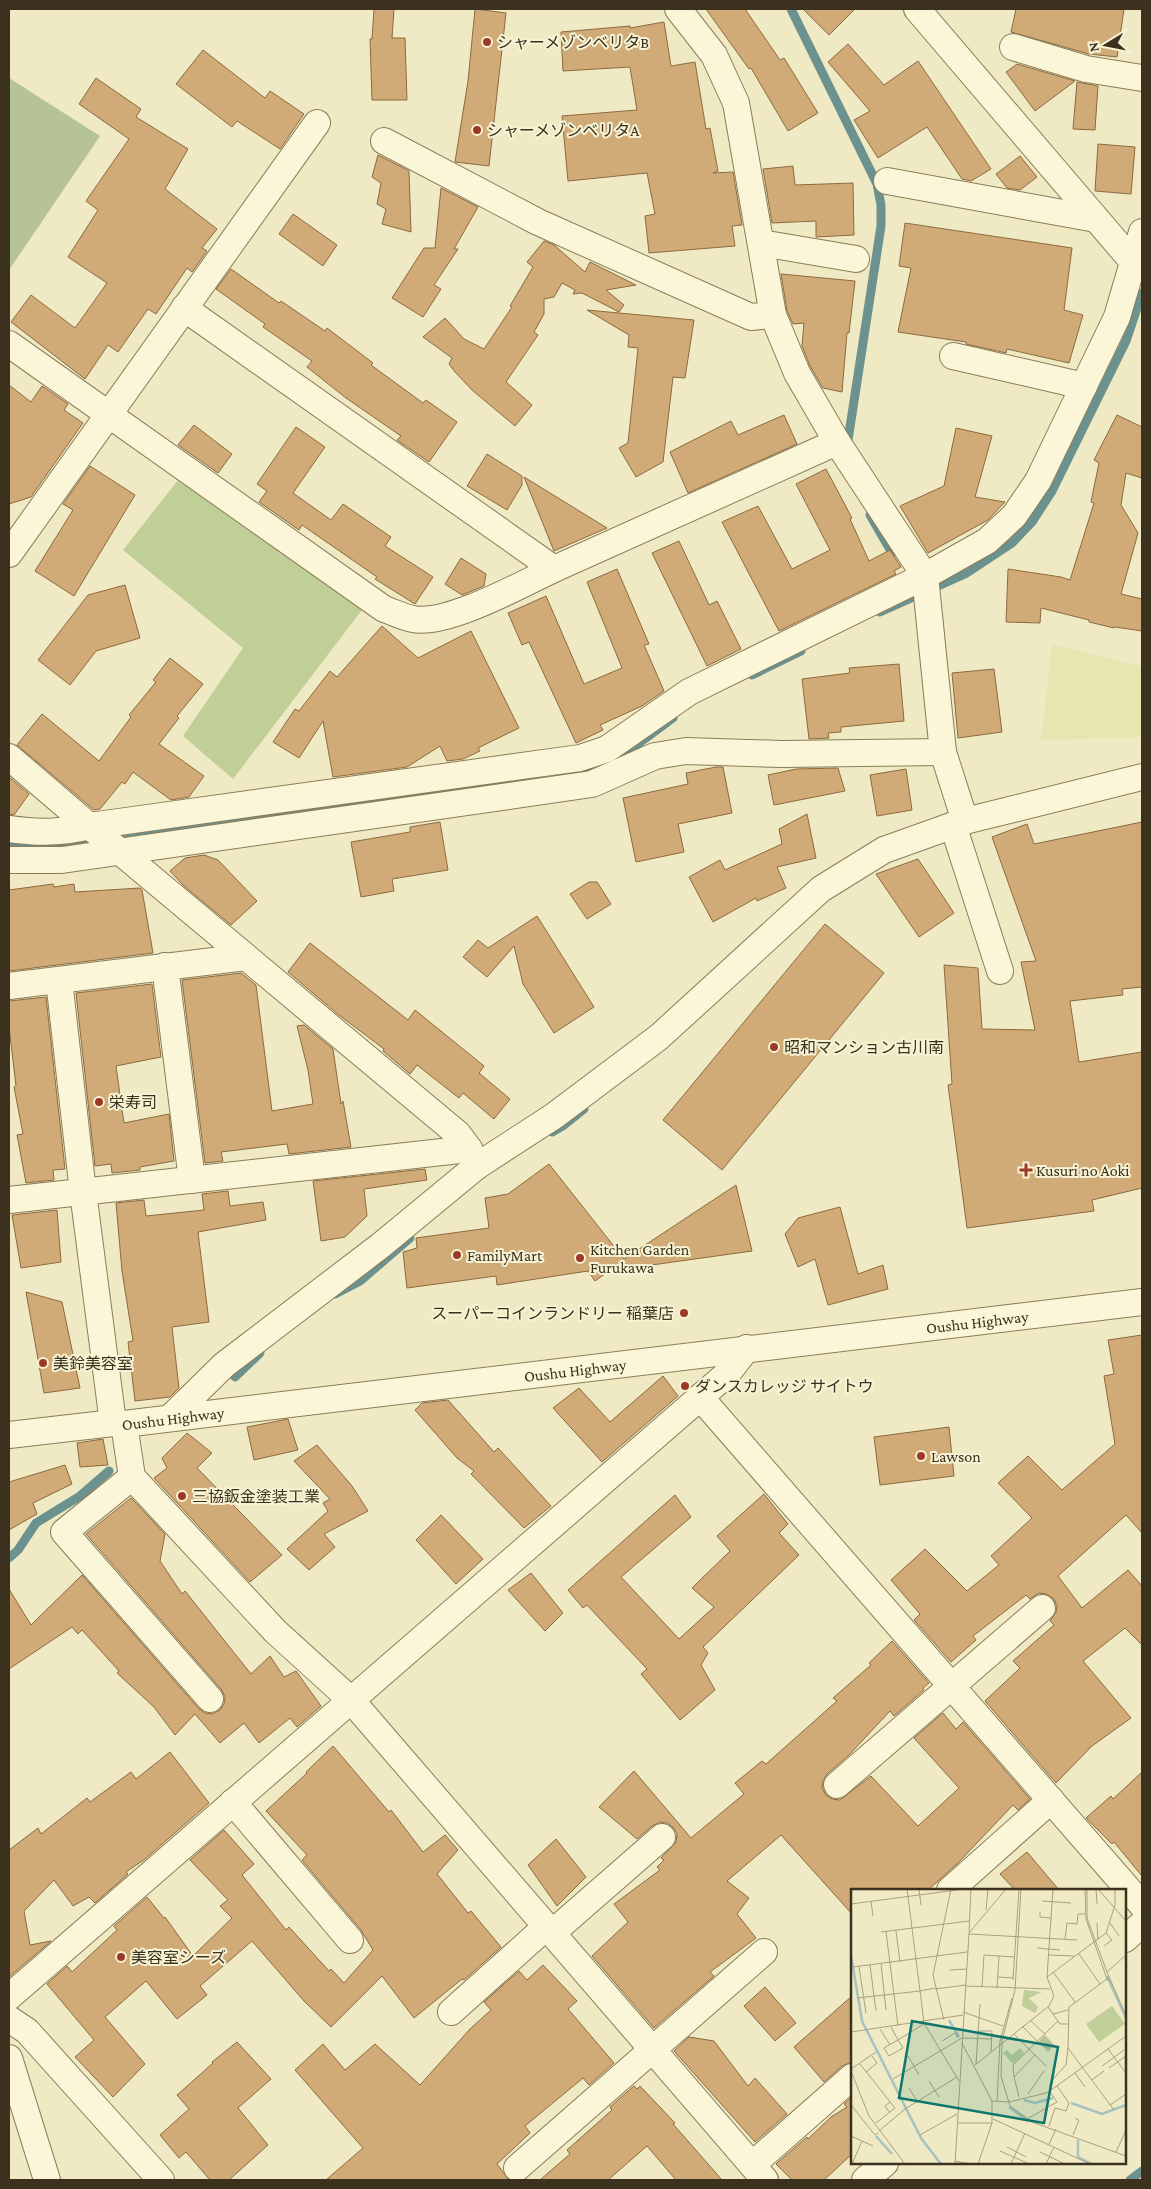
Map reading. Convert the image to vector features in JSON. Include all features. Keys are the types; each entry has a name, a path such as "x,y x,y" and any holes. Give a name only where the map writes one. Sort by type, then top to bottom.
{"street":[{"path":"678,9 714,55 736,103 773,315 797,373 926,587 943,752 959,823 1000,972"},
{"path":"917,9 1134,263"},
{"path":"1013,47 1086,69 1142,78"},
{"path":"9,554 317,123"},
{"path":"384,141 556,230 751,317 773,315"},
{"path":"887,181 1096,219"},
{"path":"9,860 62,860 104,838 580,758 607,749 689,692 926,587 987,541 1014,516 1038,481 1117,317 1142,232"},
{"path":"760,243 856,259"},
{"path":"184,308 554,569"},
{"path":"9,344 384,609 414,620 434,619 459,612 837,442"},
{"path":"953,356 1084,386"},
{"path":"9,829 45,833 67,832 104,838 592,784 655,756 686,751 782,754 943,752"},
{"path":"9,756 104,838 458,1134 473,1158"},
{"path":"171,1417 224,1366 380,1246 473,1158 554,1116 659,1037 821,889 884,850 959,823 1142,777"},
{"path":"9,986 246,956"},
{"path":"165,966 192,1180"},
{"path":"59,980 82,1192 119,1423 132,1477 275,1631 351,1700 653,2049 754,2174 851,2078"},
{"path":"9,1200 192,1180 473,1158"},
{"name":"Oushu Highway","path":"9,1435 1142,1302"},
{"path":"9,1998 727,1374 747,1348"},
{"path":"700,1397 1142,1905"},
{"path":"132,1477 64,1532 210,1699"},
{"path":"837,1785 1042,1608"},
{"path":"951,1889 1051,1800"},
{"path":"233,1802 350,1940"},
{"path":"451,2012 662,1837"},
{"path":"1126,1938 1142,1924"},
{"path":"517,2168 764,1952"},
{"path":"9,2019 27,2031 161,2180"},
{"path":"9,2058 47,2180"},
{"path":"865,2180 884,2164"}],"green space":[{"path":"9,78 100,136 9,270"},
{"path":"182,475 365,606 233,779 183,736 243,648 123,550"},
{"path":"1052,644 1142,667 1142,737 1041,740"}],"building":[{"path":"374,9 394,9 392,38 405,38 407,100 372,100 370,39 372,39"},
{"path":"475,9 506,13 489,166 455,162 468,81"},
{"path":"706,9 745,9 780,60 784,58 818,113 788,131 751,68 749,69"},
{"path":"803,9 855,9 829,35"},
{"path":"1016,9 1124,9 1117,57 1089,54 1011,32"},
{"path":"664,22 671,66 695,62 706,129 710,128 718,171 713,173 733,172 742,225 732,226 735,246 649,253 645,216 655,214 647,173 568,181 562,116 637,110 630,67 563,71 561,32 630,26 630,28"},
{"path":"848,44 884,85 918,61 991,169 971,181 962,179 927,127 878,158 854,120 870,111 828,62"},
{"path":"203,50 265,98 270,91 304,114 280,149 237,121 232,127 176,84"},
{"path":"1017,64 1075,81 1035,111 1006,72"},
{"path":"96,78 141,109 136,117 188,149 165,189 217,229 202,248 207,251 192,272 187,268 156,314 148,309 118,352 108,345 85,379 11,322 31,295 75,328 107,283 68,257 98,210 86,201 129,139 79,104"},
{"path":"1077,82 1098,86 1095,130 1073,129"},
{"path":"1098,144 1135,147 1131,194 1095,191"},
{"path":"378,155 409,171 411,232 382,224 386,209 377,204 381,183 372,177"},
{"path":"1020,156 1037,177 1020,190 1007,188 996,174"},
{"path":"793,166 795,185 853,183 854,235 816,237 816,221 772,223 763,169"},
{"path":"441,188 478,207 454,249 458,249 434,285 441,289 423,317 392,298 424,248 435,248"},
{"path":"293,214 337,245 323,266 279,234"},
{"path":"905,223 1072,248 1064,310 1083,315 1069,363 1007,349 1006,353 966,344 966,342 898,332 911,268 899,266"},
{"path":"544,241 554,245 585,272 590,262 636,285 606,290 624,305 619,312 582,293 573,294 575,290 562,283 554,297 544,299 544,314 534,332 538,335 506,382 532,405 515,426 472,390 455,372 449,364 452,358 423,337 445,318 464,339 484,349 512,307 510,306 533,267 527,262"},
{"path":"231,269 279,303 281,301 325,331 327,328 373,363 371,365 423,403 426,400 457,422 429,462 397,440 401,436 346,398 307,367 312,361 263,327 265,324 216,289"},
{"path":"781,274 855,281 849,333 847,333 842,392 823,388 810,366 802,346 804,323 793,324 787,311"},
{"path":"587,310 694,320 685,378 673,377 663,462 636,477 619,448 628,443 638,348 628,347 629,335"},
{"path":"9,385 31,402 42,386 68,404 64,410 83,423 31,497 9,504"},
{"path":"784,415 797,444 688,493 670,452 731,421 738,435"},
{"path":"1117,415 1142,427 1142,478 1126,473 1121,505 1138,533 1121,594 1142,599 1142,631 1114,628 1041,608 1040,623 1006,622 1008,569 1070,580 1094,503 1091,502 1099,463 1094,460"},
{"path":"194,425 232,454 218,473 178,445"},
{"path":"296,427 325,447 293,493 331,520 343,504 391,537 385,546 433,577 415,604 375,579 377,577 302,525 299,530 259,502 267,491 257,484"},
{"path":"956,428 992,436 975,497 1005,502 988,520 928,553 900,506 944,486"},
{"path":"487,454 522,476 522,485 507,510 467,486"},
{"path":"90,466 135,495 74,596 35,571 73,510 63,504"},
{"path":"826,469 852,518 850,519 869,561 890,550 901,567 894,571 896,574 779,631 722,522 758,506 792,569 830,550 796,484"},
{"path":"524,477 607,528 554,551"},
{"path":"679,541 709,605 717,601 741,649 707,666 652,553"},
{"path":"461,558 486,574 484,586 462,595 445,584"},
{"path":"617,569 649,644 644,645 664,691 642,706 600,725 603,730 576,743 529,642 522,645 508,613 546,596 584,684 622,668 587,582"},
{"path":"125,585 140,638 96,651 70,685 38,660 88,595"},
{"path":"382,626 418,658 471,631 519,728 478,748 480,751 463,759 447,761 440,746 407,767 333,777 323,721 299,758 273,742 295,709 299,711 330,671 337,677"},
{"path":"170,658 203,684 177,716 179,718 159,744 204,776 189,797 171,800 133,772 125,784 122,782 100,809 94,810 17,745 42,714 99,761 131,717 129,715 156,682 153,680"},
{"path":"899,664 904,721 841,727 841,732 828,733 829,738 809,739 802,679 850,673 849,668"},
{"path":"994,669 1002,732 958,738 952,673"},
{"path":"723,767 732,813 678,824 684,852 636,862 623,798 688,784 686,773"},
{"path":"838,768 845,791 774,805 768,775 796,769"},
{"path":"906,769 912,810 877,816 870,775"},
{"path":"9,777 29,794 14,815 9,814"},
{"path":"807,814 816,858 777,867 786,888 757,901 756,898 713,922 689,877 720,860 725,870 782,844 779,829"},
{"path":"440,822 448,870 392,879 394,891 361,897 351,842 410,832 410,827"},
{"path":"1142,822 1142,987 1122,989 1123,995 1070,1001 1079,1062 1142,1052 1142,1188 1092,1200 1094,1211 967,1228 948,1085 952,1084 944,965 978,968 982,1029 1035,1030 1021,962 1036,961 992,837 1027,824 1034,844"},
{"path":"204,855 218,860 257,901 231,925 184,886 170,871 185,858"},
{"path":"918,859 954,913 919,937 876,874"},
{"path":"589,882 597,882 611,904 587,919 570,894"},
{"path":"53,884 54,887 74,884 75,892 140,888 142,890 153,953 9,971 9,890"},
{"path":"537,916 594,1007 554,1033 523,984 514,946 487,977 463,957 478,940 488,948"},
{"name":"昭和マンション古川南","path":"825,924 884,973 722,1170 663,1120"},
{"path":"310,943 408,1020 415,1010 484,1066 479,1073 510,1099 494,1119 463,1093 459,1098 417,1065 410,1074 383,1051 384,1049 339,1015 288,972"},
{"path":"241,973 256,985 272,1111 313,1104 308,1070 297,1026 304,1025 333,1049 341,1104 343,1101 351,1147 289,1154 287,1144 221,1152 223,1161 205,1163 182,980"},
{"path":"152,984 161,1057 116,1066 124,1123 169,1114 174,1161 140,1167 140,1170 112,1173 111,1164 95,1166 76,993"},
{"path":"46,997 65,1169 53,1170 54,1180 26,1183 17,1135 23,1134 14,1087 16,1086 9,1027 9,1001"},
{"path":"549,1164 624,1259 736,1185 752,1251 609,1271 595,1281 588,1271 497,1285 496,1276 407,1288 403,1252 417,1248 416,1238 489,1228 485,1198 508,1194"},
{"path":"425,1169 427,1180 364,1189 367,1216 345,1237 321,1241 313,1181"},
{"path":"228,1191 230,1206 263,1202 266,1220 198,1232 209,1322 172,1327 179,1388 170,1397 135,1401 128,1342 133,1341 122,1271 116,1203 144,1200 146,1216 204,1210 202,1194"},
{"path":"840,1207 858,1274 883,1265 888,1289 828,1305 815,1259 798,1267 785,1234 798,1218"},
{"path":"57,1210 61,1262 21,1268 12,1215"},
{"path":"26,1292 62,1302 80,1388 44,1393"},
{"path":"1142,1335 1142,1533 1126,1515 1058,1576 1082,1608 1128,1570 1142,1586 1142,1645 1125,1628 1083,1661 1131,1718 1092,1746 1056,1783 985,1701 1020,1668 1013,1661 1054,1625 1050,1621 1056,1612 1057,1606 1054,1599 1046,1594 1039,1593 1030,1599 1026,1595 973,1636 976,1640 951,1662 914,1620 920,1614 891,1580 925,1549 967,1591 999,1565 991,1556 1032,1518 998,1483 1028,1456 1062,1490 1115,1444 1104,1376 1114,1374 1108,1340"},
{"path":"663,1376 678,1396 602,1462 553,1408 579,1388 610,1422"},
{"path":"448,1400 494,1452 498,1448 551,1506 524,1528 471,1474 474,1471 457,1458 415,1410 422,1403"},
{"path":"288,1419 298,1450 254,1460 247,1427"},
{"path":"949,1427 954,1476 880,1485 874,1437"},
{"path":"187,1433 212,1453 197,1468 282,1555 250,1582 154,1478 167,1468 162,1458"},
{"path":"103,1439 108,1465 80,1467 77,1443"},
{"path":"317,1445 352,1486 368,1511 324,1534 335,1547 309,1570 287,1549 328,1511 323,1503 330,1499 294,1461"},
{"path":"65,1465 72,1484 33,1503 37,1514 9,1530 9,1482"},
{"path":"764,1494 788,1524 779,1533 799,1555 703,1647 708,1653 701,1665 715,1690 680,1720 641,1674 647,1669 587,1605 583,1608 568,1590 675,1495 691,1517 621,1577 679,1639 714,1607 692,1588 730,1551 717,1536"},
{"path":"131,1498 165,1534 160,1561 182,1594 185,1591 251,1674 270,1656 284,1677 296,1671 321,1706 297,1727 290,1718 259,1743 244,1723 220,1743 195,1714 175,1735 154,1707 117,1673 119,1671 82,1630 78,1634 72,1627 9,1669 9,1589 31,1625 82,1575 199,1709 205,1713 212,1714 220,1710 224,1704 225,1697 221,1689 86,1534"},
{"path":"441,1515 483,1559 456,1584 416,1540"},
{"path":"531,1573 563,1613 545,1631 508,1590"},
{"path":"892,1641 929,1683 923,1688 924,1690 894,1716 890,1711 850,1754 827,1774 822,1787 825,1794 832,1799 840,1800 871,1776 918,1826 959,1788 914,1738 943,1713 956,1729 963,1722 1030,1799 1018,1810 1013,1805 958,1863 929,1889 851,1889 851,1913 781,1835 727,1881 749,1898 737,1914 756,1938 710,1972 714,1976 654,2028 592,1956 628,1922 614,1904 660,1870 657,1867 664,1860 661,1858 676,1842 677,1834 673,1827 667,1823 660,1822 652,1826 637,1839 599,1807 634,1771 691,1838 744,1794 735,1783 762,1761 766,1764 837,1701 833,1698 871,1665 869,1663"},
{"path":"333,1746 389,1812 391,1810 423,1852 445,1835 458,1850 437,1874 468,1913 471,1911 501,1947 464,1980 462,1979 414,2018 382,1976 331,2027 304,2001 252,1941 200,1986 207,1995 177,2019 146,1981 105,2017 145,2064 113,2097 75,2057 94,2040 47,1984 67,1966 72,1972 117,1930 114,1926 147,1897 165,1917 193,1956 232,1918 220,1906 228,1900 190,1860 224,1830 254,1864 242,1875 286,1930 289,1927 329,1971 331,1969 344,1983 373,1950 361,1930 302,1860 307,1855 266,1811"},
{"path":"170,1752 209,1803 145,1859 126,1872 128,1874 95,1903 89,1897 73,1906 54,1880 24,1911 30,1945 51,1941 9,1977 9,1850 38,1828 41,1834 87,1798 90,1802 131,1772 136,1779"},
{"path":"1142,1772 1142,1876 1114,1842 1112,1844 1086,1818 1111,1796 1113,1799"},
{"path":"556,1839 586,1877 557,1906 528,1865"},
{"path":"1027,1852 1058,1889 1014,1889 1000,1874"},
{"path":"543,1965 577,2001 568,2009 614,2063 589,2085 583,2078 525,2126 530,2133 497,2164 509,2180 326,2180 363,2148 295,2070 323,2044 345,2070 375,2044 420,2085 470,2029 491,2010 484,2002 519,1971 527,1980"},
{"path":"765,1987 796,2023 775,2041 744,2006"},
{"path":"851,1997 851,2062 842,2066 824,2082 794,2047"},
{"path":"689,2037 714,2041 748,2086 755,2078 787,2114 755,2142 674,2051"},
{"path":"237,2042 271,2079 238,2108 268,2145 229,2180 210,2180 186,2152 179,2158 160,2135 189,2109 177,2095 212,2062"},
{"path":"634,2086 637,2089 640,2086 675,2123 673,2124 722,2180 676,2180 647,2146 608,2180 540,2180 570,2154 567,2150 612,2110 610,2107"},
{"path":"851,2098 851,2155 824,2180 792,2180 776,2164 807,2137 808,2139 831,2117 847,2107 844,2104"}],"waterway":[{"path":"791,9 877,184 881,205 881,226 848,440"},
{"path":"880,612 965,574 1012,543 1032,522 1052,491 1126,341 1142,293"},
{"path":"870,515 892,553"},
{"path":"752,675 801,651"},
{"path":"607,762 623,755 673,718"},
{"path":"559,776 590,768"},
{"path":"111,837 534,779"},
{"path":"9,844 44,845 98,839"},
{"path":"552,1132 584,1109"},
{"path":"335,1294 360,1281 410,1238"},
{"path":"235,1377 260,1353"},
{"path":"9,1558 18,1550 36,1523 80,1496 109,1471"},
{"path":"1130,2180 1142,2171"}],"place":[{"name":"シャーメゾンベリタB","path":"487,42"},
{"name":"シャーメゾンベリタA","path":"477,130"},
{"name":"昭和マンション古川南","path":"774,1047"},
{"name":"栄寿司","path":"99,1102"},
{"name":"Kusuri no Aoki","path":"1026,1170"},
{"name":"FamilyMart","path":"457,1255"},
{"name":"Kitchen Garden Furukawa","path":"580,1258"},
{"name":"スーパーコインランドリー 稲葉店","path":"684,1313"},
{"name":"美鈴美容室","path":"43,1363"},
{"name":"ダンスカレッジ サイトウ","path":"685,1386"},
{"name":"Lawson","path":"921,1456"},
{"name":"三協鈑金塗装工業","path":"182,1496"},
{"name":"美容室シーズ","path":"121,1957"}]}
